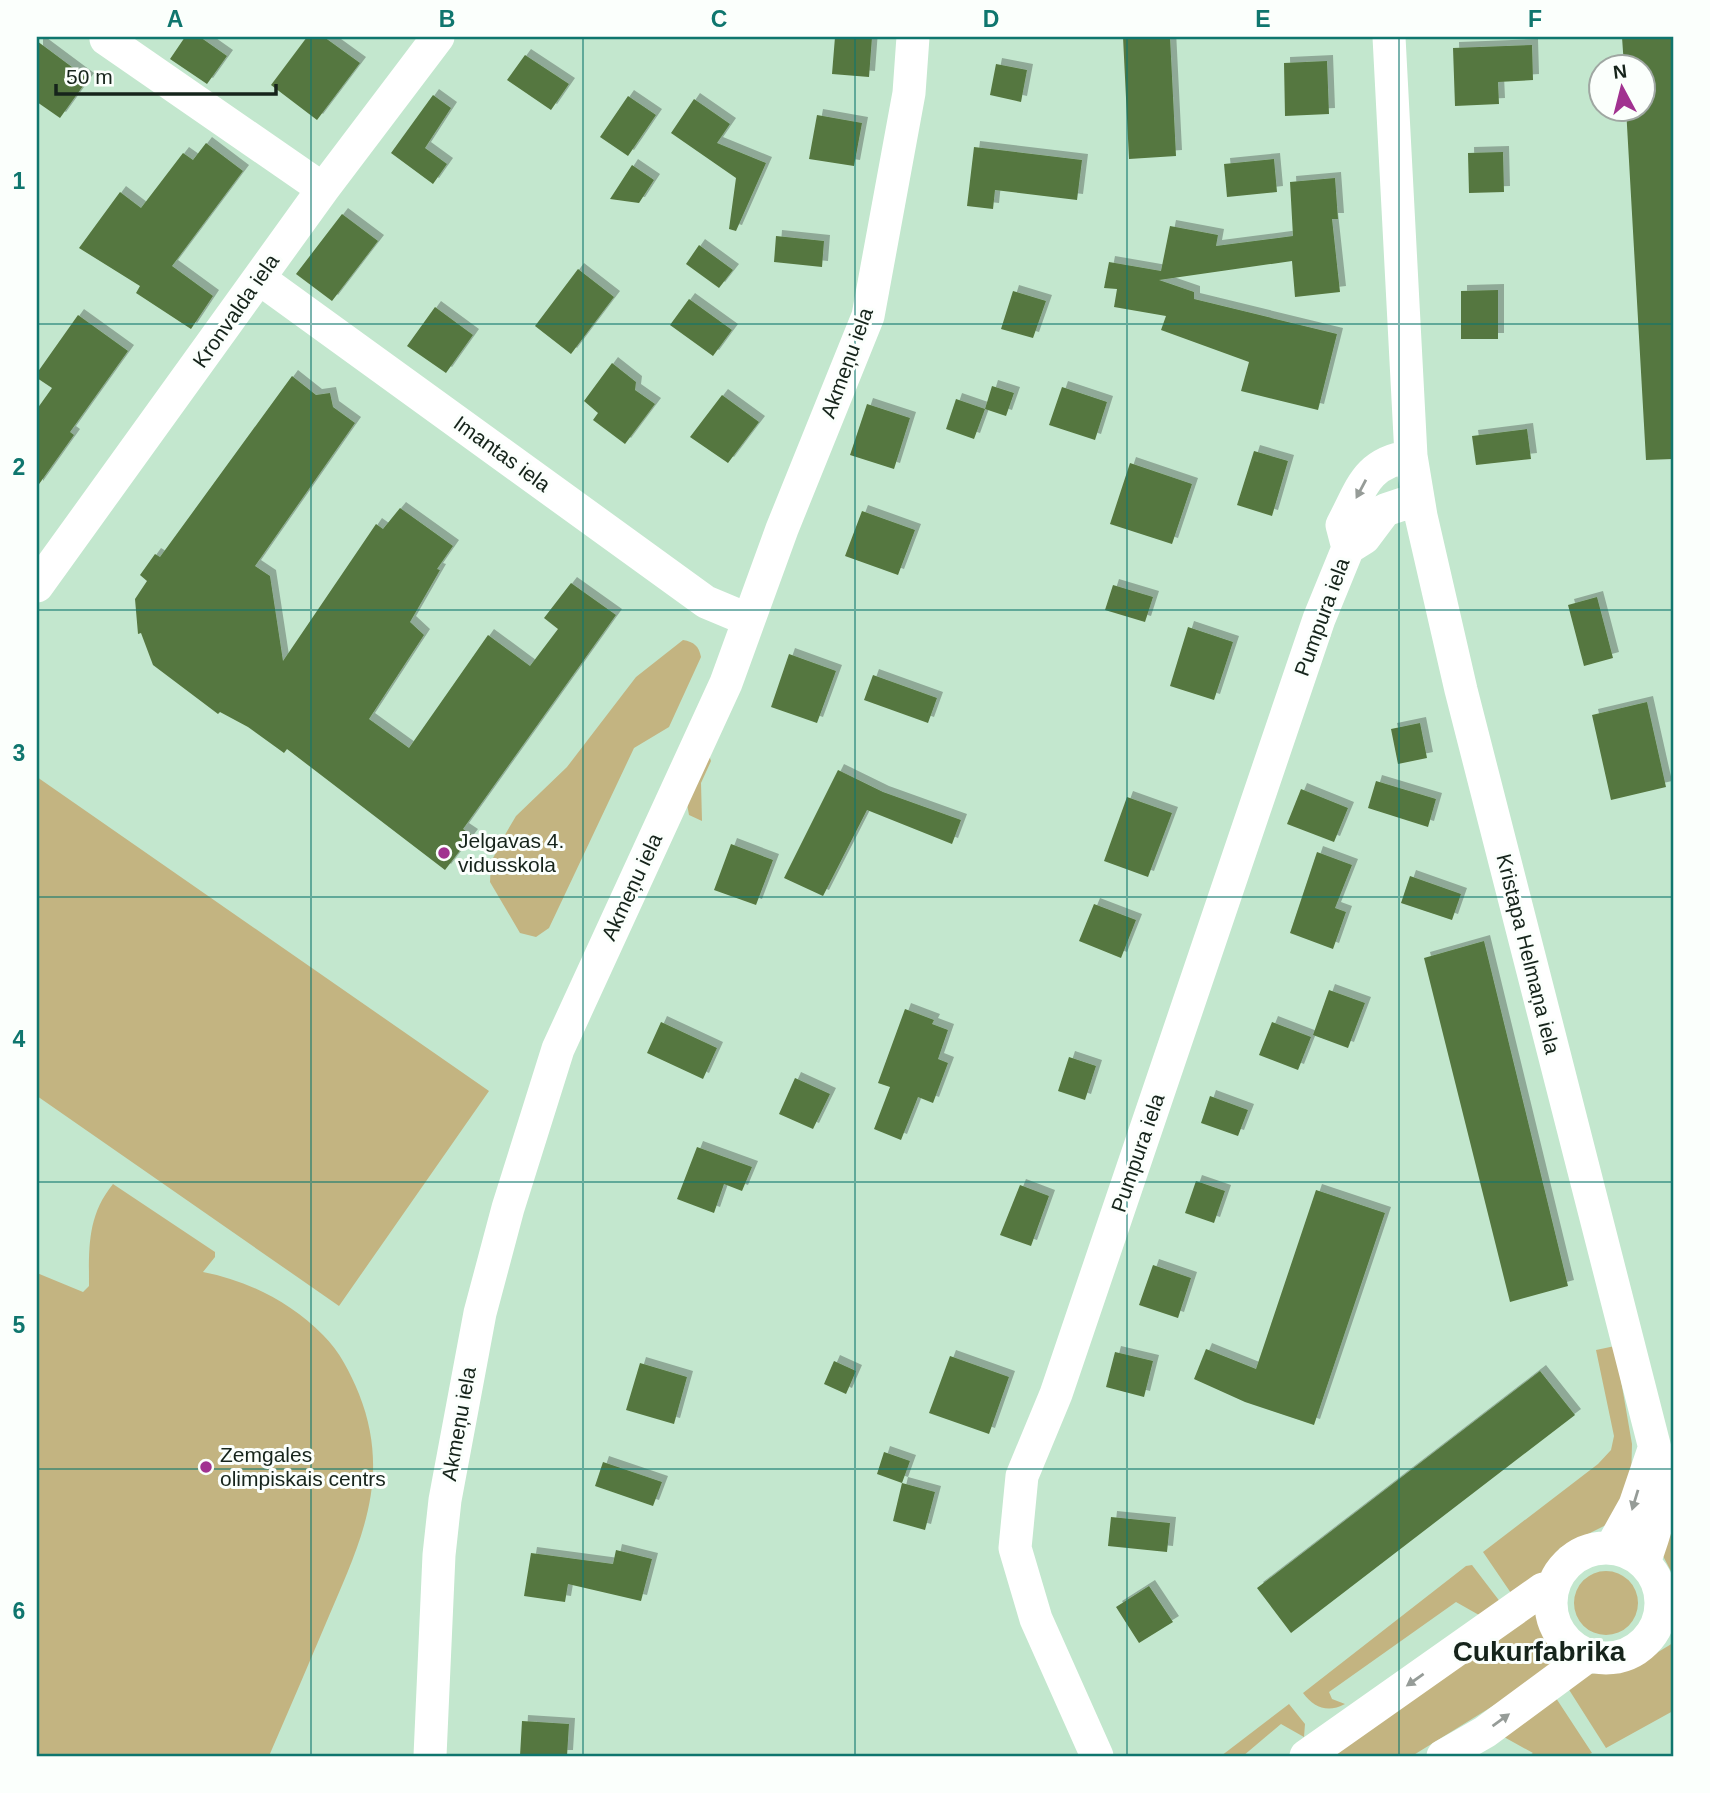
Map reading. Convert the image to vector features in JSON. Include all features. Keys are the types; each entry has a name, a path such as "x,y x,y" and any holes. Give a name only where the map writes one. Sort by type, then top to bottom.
{"street":[{"name":"Kronvalda iela","path":"37,586 323,189 438,37"},
{"name":"Akmeņu iela","path":"430,1756 439,1555 445,1500 480,1313 508,1208 558,1049 726,683 868,316 909,93 913,37"},
{"path":"1389,37 1411,456"},
{"path":"106,39 323,189"},
{"name":"Imantas iela","path":"260,279 706,602 749,620"},
{"name":"Kristapa Helmaņa iela","path":"1411,456 1418,499 1464,702 1649,1418 1663,1486 1660,1513 1644,1562"},
{"name":"Pumpura iela","path":"1097,1756 1036,1619 1015,1548 1022,1476 1079,1329 1310,645 1348,548 1342,525 1369,474 1379,463 1411,456"},
{"name":"Pumpura iela","path":"1348,548 1364,538 1385,510 1418,499"},
{"name":"Kristapa Helmaņa iela","path":"1611,1548 1635,1505 1654,1449"},
{"path":"1611,1548 1629,1552 1644,1562 1655,1576 1667,1613 1643,1646 1617,1657 1588,1656 1569,1646 1556,1629 1550,1608 1552,1587 1565,1565 1586,1551 1611,1548"},
{"path":"1306,1756 1543,1589 1552,1587"},
{"path":"1443,1756 1485,1732 1588,1656"}],"shaded area":[{"path":"683,640 695,645 701,657 669,727 634,748 549,928 536,937 520,933 490,882 491,862 506,833 516,816 567,767 636,677"},
{"path":"709,755 711,761 701,783 702,821 689,815 687,804"},
{"path":"37,777 489,1091 339,1306 37,1096"},
{"name":"Zemgales olimpiskais centrs","path":"113,1184 215,1252 215,1257 203,1272 237,1281 268,1294 297,1312 323,1335 335,1348 348,1370 369,1425 373,1455 372,1484 360,1539 269,1756 37,1756 37,1273 83,1292 89,1286 90,1245 94,1220"},
{"path":"1615,1346 1632,1444 1631,1483 1608,1524 1560,1548 1540,1575 1513,1596 1483,1552 1598,1464 1611,1450 1614,1436 1596,1350"},
{"path":"1673,1484 1673,1575 1663,1556"},
{"path":"1472,1565 1501,1603 1479,1615 1456,1602 1329,1692 1332,1699 1345,1704 1339,1707 1322,1708 1303,1693 1466,1566"},
{"path":"1606,1571 1618,1573 1629,1580 1636,1591 1636,1615 1629,1626 1618,1633 1606,1635 1594,1633 1583,1626 1576,1615 1574,1603 1576,1591 1583,1580 1594,1573"},
{"path":"1535,1609 1546,1637 1564,1662 1412,1756 1326,1756"},
{"path":"1673,1643 1673,1711 1606,1748 1566,1685 1584,1674 1627,1671"},
{"path":"1554,1695 1592,1753 1585,1756 1528,1756 1533,1753 1504,1737"},
{"path":"1289,1704 1305,1724 1304,1737 1281,1724 1243,1756 1221,1756"}],"building":[{"path":"185,37 200,37 227,56 207,84 170,59"},
{"path":"307,37 324,37 360,63 317,120 271,85"},
{"path":"835,37 872,37 869,77 832,74"},
{"path":"1123,37 1170,37 1176,156 1129,159"},
{"path":"1622,37 1673,37 1673,459 1646,460 1627,122 1658,122 1658,52 1623,52"},
{"path":"37,41 88,79 60,118 37,102"},
{"path":"1532,45 1533,80 1498,82 1499,104 1455,106 1453,48"},
{"path":"525,55 569,84 551,110 507,80"},
{"path":"1327,61 1329,114 1285,116 1284,63"},
{"path":"996,64 1027,70 1021,102 990,95"},
{"path":"433,95 451,108 425,148 447,164 433,184 391,153"},
{"path":"628,96 656,115 628,156 600,137"},
{"path":"694,99 730,124 717,143 766,163 736,231 729,229 736,178 671,133"},
{"path":"817,115 862,123 854,166 809,159"},
{"path":"206,143 243,171 172,266 213,296 191,329 136,293 140,286 79,248 120,192 141,208 183,153 193,160"},
{"path":"974,147 1082,160 1077,200 995,190 993,209 967,206"},
{"path":"1503,152 1504,192 1469,193 1468,153"},
{"path":"1274,159 1277,192 1227,197 1224,164"},
{"path":"632,165 654,180 639,203 610,199"},
{"path":"1335,178 1338,219 1332,219 1340,292 1295,297 1292,261 1159,280 1194,292 1194,299 1337,334 1318,410 1241,391 1249,362 1161,330 1166,316 1114,307 1117,289 1104,288 1109,262 1161,271 1170,226 1218,235 1216,246 1293,236 1290,182"},
{"path":"342,214 378,241 332,301 296,274"},
{"path":"776,236 824,241 822,267 774,262"},
{"path":"699,245 733,270 719,288 686,264"},
{"path":"578,269 614,297 571,354 535,326"},
{"path":"1498,290 1498,339 1461,339 1461,291"},
{"path":"1013,291 1046,301 1033,338 1001,329"},
{"path":"689,299 732,330 713,356 670,325"},
{"path":"435,307 473,335 446,373 407,346"},
{"path":"78,315 128,351 70,432 74,435 37,487 37,409 52,388 37,378 37,373"},
{"path":"612,363 636,382 635,390 655,404 625,444 593,420 598,413 584,401"},
{"path":"292,376 316,395 330,393 333,407 355,423 255,566 270,576 283,661 376,524 383,529 400,508 453,546 437,569 440,570 410,622 424,635 369,719 409,748 488,635 530,666 558,629 544,618 571,583 616,615 463,829 472,835 445,870 287,749 284,753 248,727 220,712 218,714 153,665 141,633 138,634 135,599 147,581 140,575 155,554 160,557"},
{"path":"992,386 1014,393 1006,416 985,409"},
{"path":"1062,387 1107,402 1095,440 1049,425"},
{"path":"722,395 759,422 728,463 690,437"},
{"path":"956,399 985,409 974,439 946,429"},
{"path":"867,404 910,418 894,469 850,455"},
{"path":"1527,429 1531,459 1476,465 1472,436"},
{"path":"1254,451 1288,461 1272,516 1237,505"},
{"path":"1130,463 1192,484 1172,544 1110,524"},
{"path":"862,511 915,530 898,575 845,556"},
{"path":"1113,585 1153,597 1145,622 1105,610"},
{"path":"1597,597 1613,658 1584,666 1568,605"},
{"path":"1188,627 1233,642 1214,700 1170,686"},
{"path":"789,654 836,671 817,723 771,707"},
{"path":"873,675 937,698 928,723 864,700"},
{"path":"1647,702 1666,787 1611,800 1592,715"},
{"path":"1420,723 1427,758 1398,764 1391,729"},
{"path":"838,770 883,792 961,820 952,844 867,810 823,896 784,878"},
{"path":"1376,781 1436,799 1428,827 1368,808"},
{"path":"1301,789 1348,808 1334,842 1287,824"},
{"path":"1127,797 1172,813 1148,877 1104,861"},
{"path":"731,844 773,860 756,905 714,890"},
{"path":"1317,852 1352,865 1335,908 1346,912 1333,949 1290,933"},
{"path":"1410,876 1461,894 1452,920 1401,903"},
{"path":"1094,904 1136,920 1121,958 1079,941"},
{"path":"1484,941 1568,1286 1510,1302 1424,958"},
{"path":"1329,990 1365,1003 1348,1048 1313,1035"},
{"path":"905,1009 934,1020 932,1024 948,1030 938,1059 948,1063 933,1103 918,1097 901,1140 874,1129 890,1087 878,1083"},
{"path":"661,1022 717,1048 703,1079 647,1053"},
{"path":"1272,1022 1311,1037 1298,1070 1259,1055"},
{"path":"1069,1057 1096,1066 1085,1100 1058,1091"},
{"path":"795,1078 830,1094 813,1129 779,1114"},
{"path":"1210,1096 1248,1110 1238,1136 1201,1123"},
{"path":"697,1147 752,1167 742,1191 724,1184 714,1213 677,1199"},
{"path":"1196,1181 1225,1191 1214,1223 1185,1213"},
{"path":"1020,1185 1049,1196 1031,1246 1000,1235"},
{"path":"1316,1190 1385,1213 1314,1425 1245,1402 1194,1379 1206,1349 1256,1369"},
{"path":"1153,1265 1191,1278 1178,1318 1139,1305"},
{"path":"1115,1352 1153,1361 1144,1397 1106,1387"},
{"path":"950,1356 1009,1377 989,1434 929,1413"},
{"path":"834,1361 856,1371 846,1394 824,1384"},
{"path":"640,1363 687,1377 674,1424 626,1410"},
{"path":"1540,1371 1575,1415 1291,1633 1257,1588"},
{"path":"884,1452 910,1461 902,1483 877,1474"},
{"path":"603,1462 662,1482 653,1506 595,1486"},
{"path":"902,1483 935,1492 925,1530 893,1521"},
{"path":"1111,1517 1170,1523 1167,1552 1108,1546"},
{"path":"616,1550 652,1559 641,1601 568,1584 565,1602 524,1596 531,1553 613,1564"},
{"path":"1149,1586 1173,1622 1139,1643 1116,1607"},
{"path":"522,1721 569,1724 567,1756 520,1756"}],"place":[{"name":"Jelgavas 4. vidusskola","path":"444,853"},
{"name":"Zemgales olimpiskais centrs","path":"206,1467"}],"district":[{"name":"Cukurfabrika","path":"1539,1651"}]}
